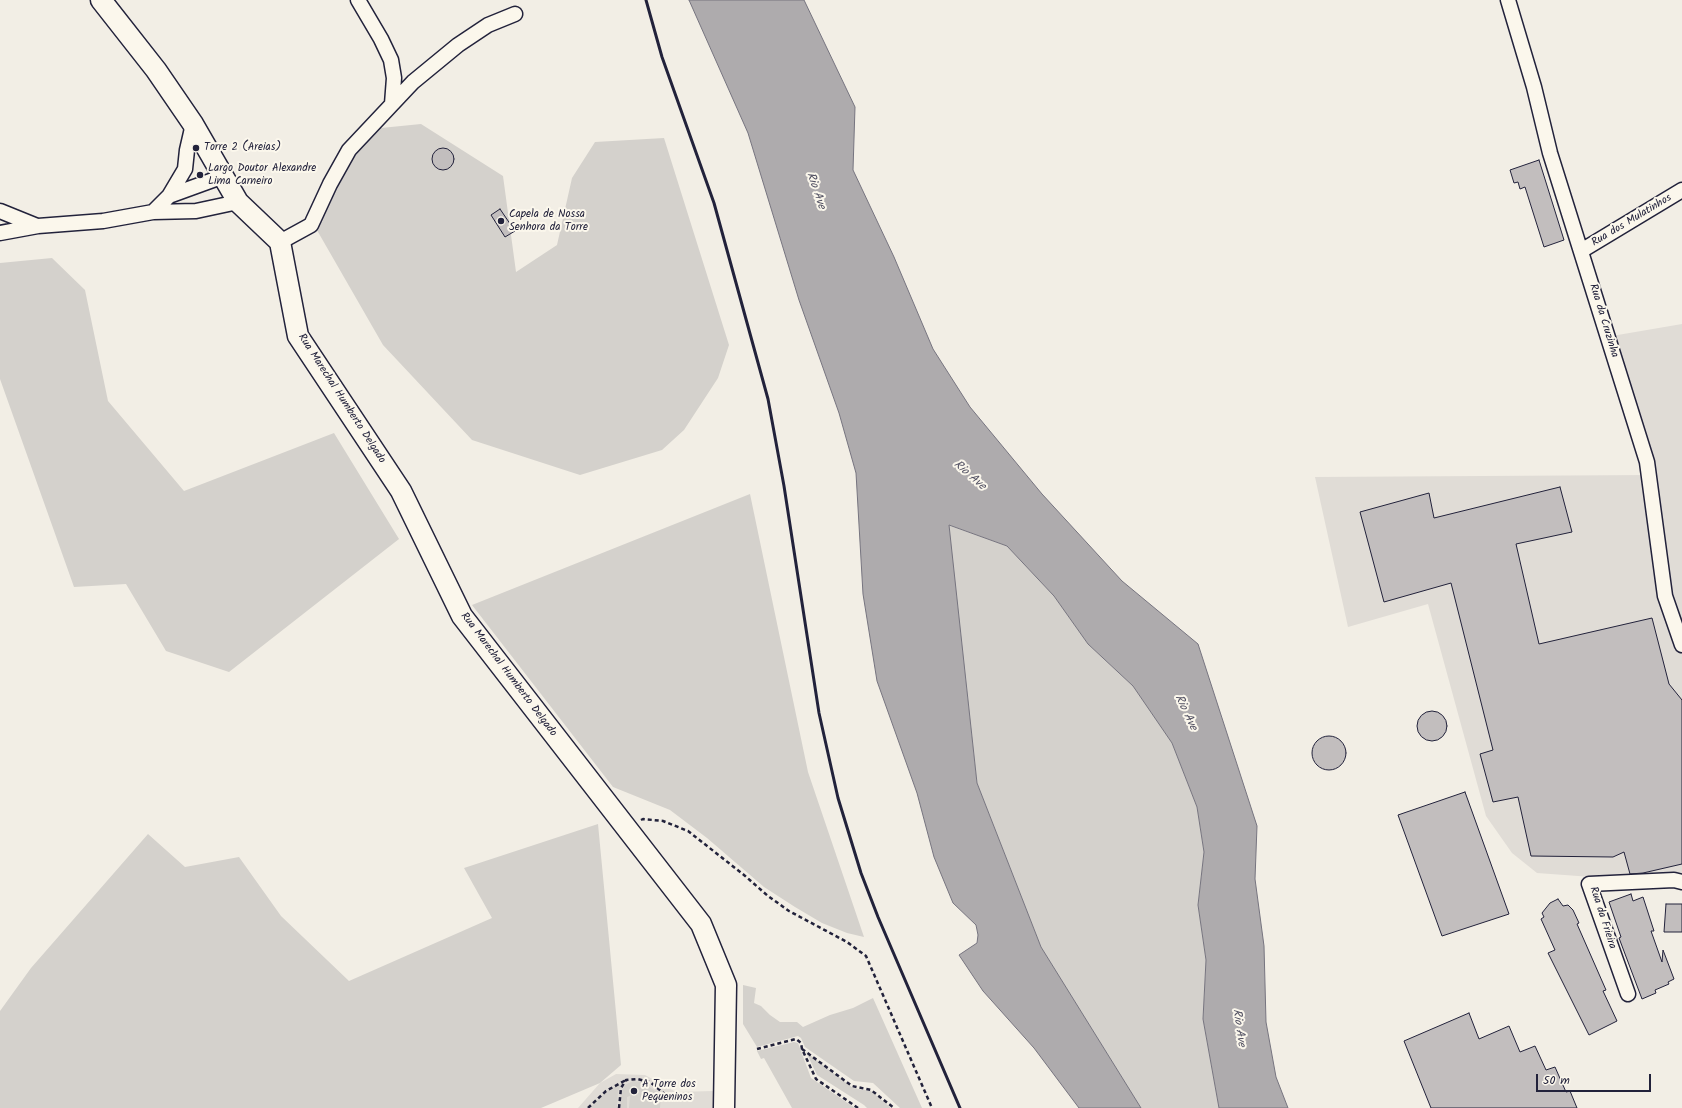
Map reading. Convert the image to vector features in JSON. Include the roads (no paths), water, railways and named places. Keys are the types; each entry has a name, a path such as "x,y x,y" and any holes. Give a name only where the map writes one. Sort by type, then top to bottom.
{"street":[{"path":"100,0 156,70 193,124 238,202 280,242 311,225 330,184 349,150 413,82 458,45 488,25 515,14"},
{"path":"358,0 381,39 391,60 394,78 392,104"},
{"name":"Rua da Cruzinha","path":"1508,0 1534,87 1550,153 1648,462 1666,596 1682,645"},
{"path":"152,212 169,196 186,169 187,150 193,124"},
{"path":"169,196 224,176"},
{"name":"Rua dos Mulatinhos","path":"1581,251 1682,190"},
{"path":"0,233 38,226 103,222 152,212 196,211 238,202"},
{"path":"0,211 38,226"},
{"name":"Rua Marechal Humberto Delgado","path":"280,242 298,336 401,491 462,616 701,924 726,985 724,1108"},
{"name":"Rua da Frieira","path":"1628,994 1589,884 1674,880 1682,882"}],"water":[{"name":"Rio Ave","path":"689,0 804,0 855,107 853,170 894,257 933,349 970,407 1042,494 1122,581 1198,644 1257,826 1255,879 1264,946 1266,1022 1276,1077 1288,1108 1219,1108 1203,1019 1206,960 1198,905 1204,852 1197,807 1172,743 1133,686 1088,644 1054,596 1007,546 949,525 977,783 1041,947 1141,1108 1079,1108 1034,1048 983,991 959,955 977,943 978,935 976,925 953,903 934,857 917,793 877,681 863,594 856,473 839,413 799,300 748,133"}],"railway":[{"path":"646,0 662,57 714,203 768,399 784,486 819,713 838,798 861,873 878,917 960,1108"}],"place":[{"name":"Torre 2 (Areias)","path":"196,148"},
{"name":"Largo Doutor Alexandre Lima Carneiro","path":"200,175"},
{"name":"Capela de Nossa Senhora da Torre","path":"501,221"},
{"name":"A Torre dos Pequeninos","path":"634,1091"}]}
